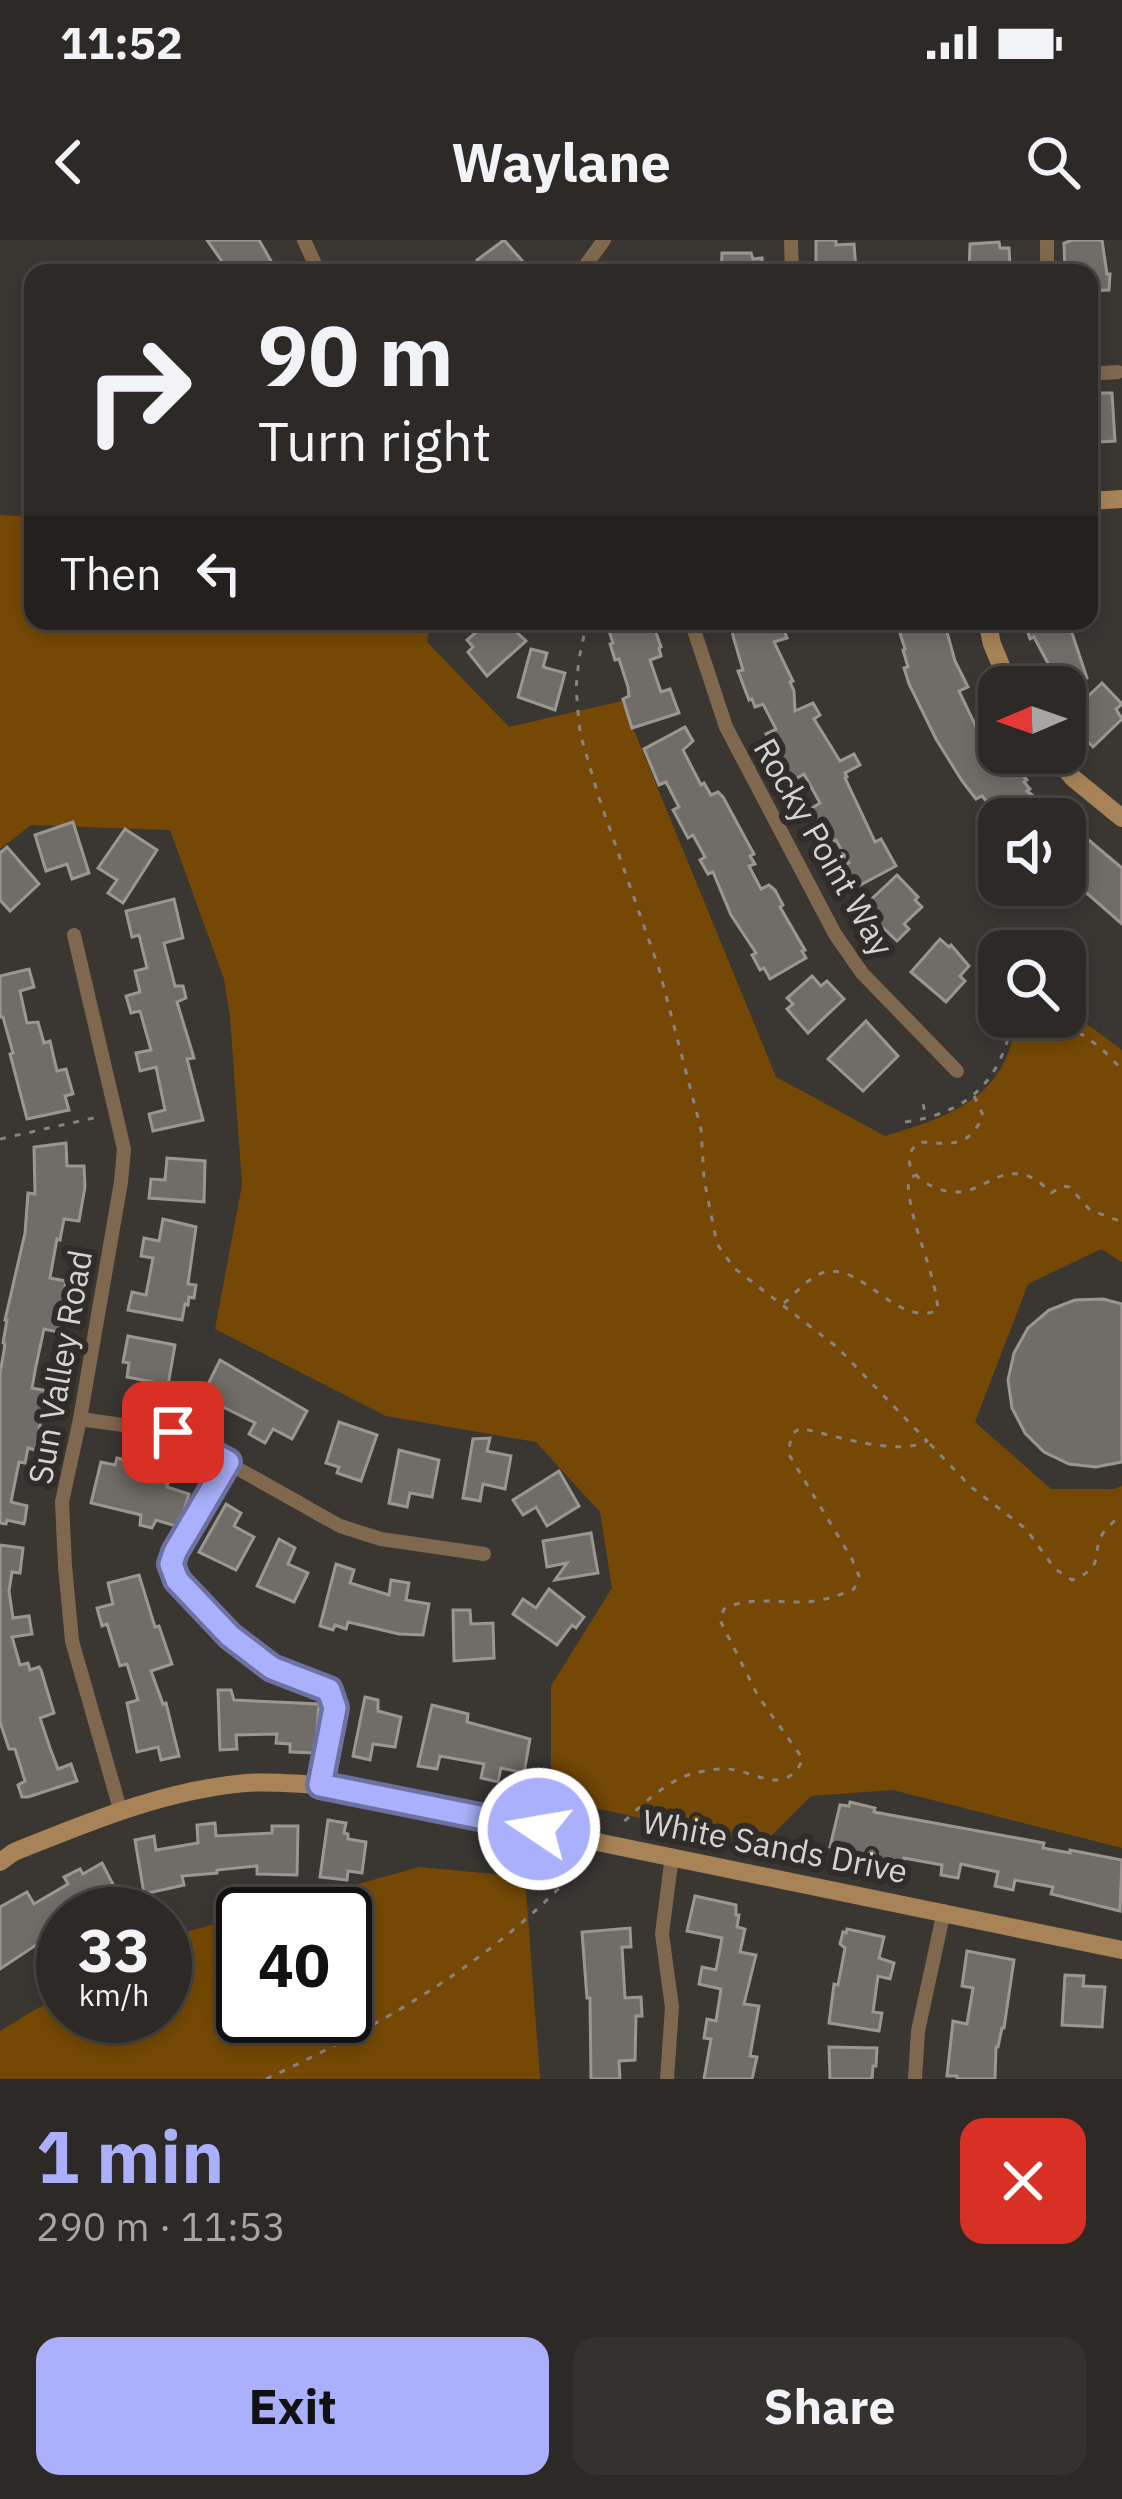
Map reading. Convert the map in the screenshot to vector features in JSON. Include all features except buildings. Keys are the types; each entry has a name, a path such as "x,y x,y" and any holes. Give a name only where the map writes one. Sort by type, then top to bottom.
{"street":[{"path":"1098,373 1118,372"},
{"name":"Rocky Point Way","path":"694,630 725,727 835,934 862,973 957,1071"},
{"path":"989,630 1001,666"},
{"path":"1070,774 1122,818"},
{"name":"Sun Valley Road","path":"74,935 124,1149 62,1502 72,1641 120,1809"},
{"path":"80,1419 173,1432 340,1526 381,1539 484,1554"},
{"name":"White Sands Drive","path":"0,1862 120,1809 194,1791 247,1783 320,1785 1122,1950"},
{"path":"667,2079 673,2007 662,1934 672,1856"},
{"path":"915,2079 918,2031 944,1911"}],"lane":[{"path":"228,1462 171,1564 177,1580 230,1636 272,1668 329,1690 335,1708 320,1785"}],"path":[{"path":"585,630 576,688 580,733 659,969 701,1129 716,1244 734,1268 837,1347 971,1487 1026,1529 1055,1569 1072,1580 1088,1574 1097,1563 1103,1533 1122,1517"},
{"path":"905,1122 939,1115 974,1096 996,1070 1010,1038"},
{"path":"1085,1038 1122,1070"},
{"path":"974,1096 983,1115 978,1128 956,1144 919,1142 908,1157 915,1174 929,1185 957,1192 973,1190 1004,1174 1028,1176 1051,1193 1069,1186 1090,1210 1122,1222"},
{"path":"923,1104 927,1118"},
{"path":"0,1139 116,1112"},
{"path":"783,1304 817,1274 840,1270 910,1312 929,1315 938,1310 910,1209 908,1180 915,1174"},
{"path":"618,1827 681,1778 728,1768 784,1780 803,1759 758,1696 720,1620 724,1609 737,1602 810,1602 854,1589 859,1576 852,1559 788,1453 792,1434 800,1428 877,1445 919,1447 927,1442"},
{"path":"266,2079 403,2010 517,1924 562,1885 579,1867 579,1859"}],"shaded area":[{"path":"0,515 24,516 24,630 429,630 427,642 509,727 622,701 776,1077 885,1136 933,1120 973,1099 1002,1066 1012,1038 1086,1038 1086,1023 1122,1050 1122,1262 1101,1249 1028,1284 975,1422 1051,1489 1122,1486 1122,1848 893,1790 811,1796 762,1845 551,1798 551,1686 612,1588 600,1512 536,1442 386,1416 215,1329 242,1185 230,1017 224,979 170,830 31,825 0,849"},
{"path":"419,1867 525,1877 540,2079 0,2079 0,2031 36,2009 36,2043 192,2043 192,1930 216,1924 216,2043 372,2043 372,1887 348,1887"}],"route":[{"path":"173,1432 228,1462 175,1552 171,1564 177,1580 230,1636 272,1668 329,1690 335,1708 320,1785 539,1829"}]}
